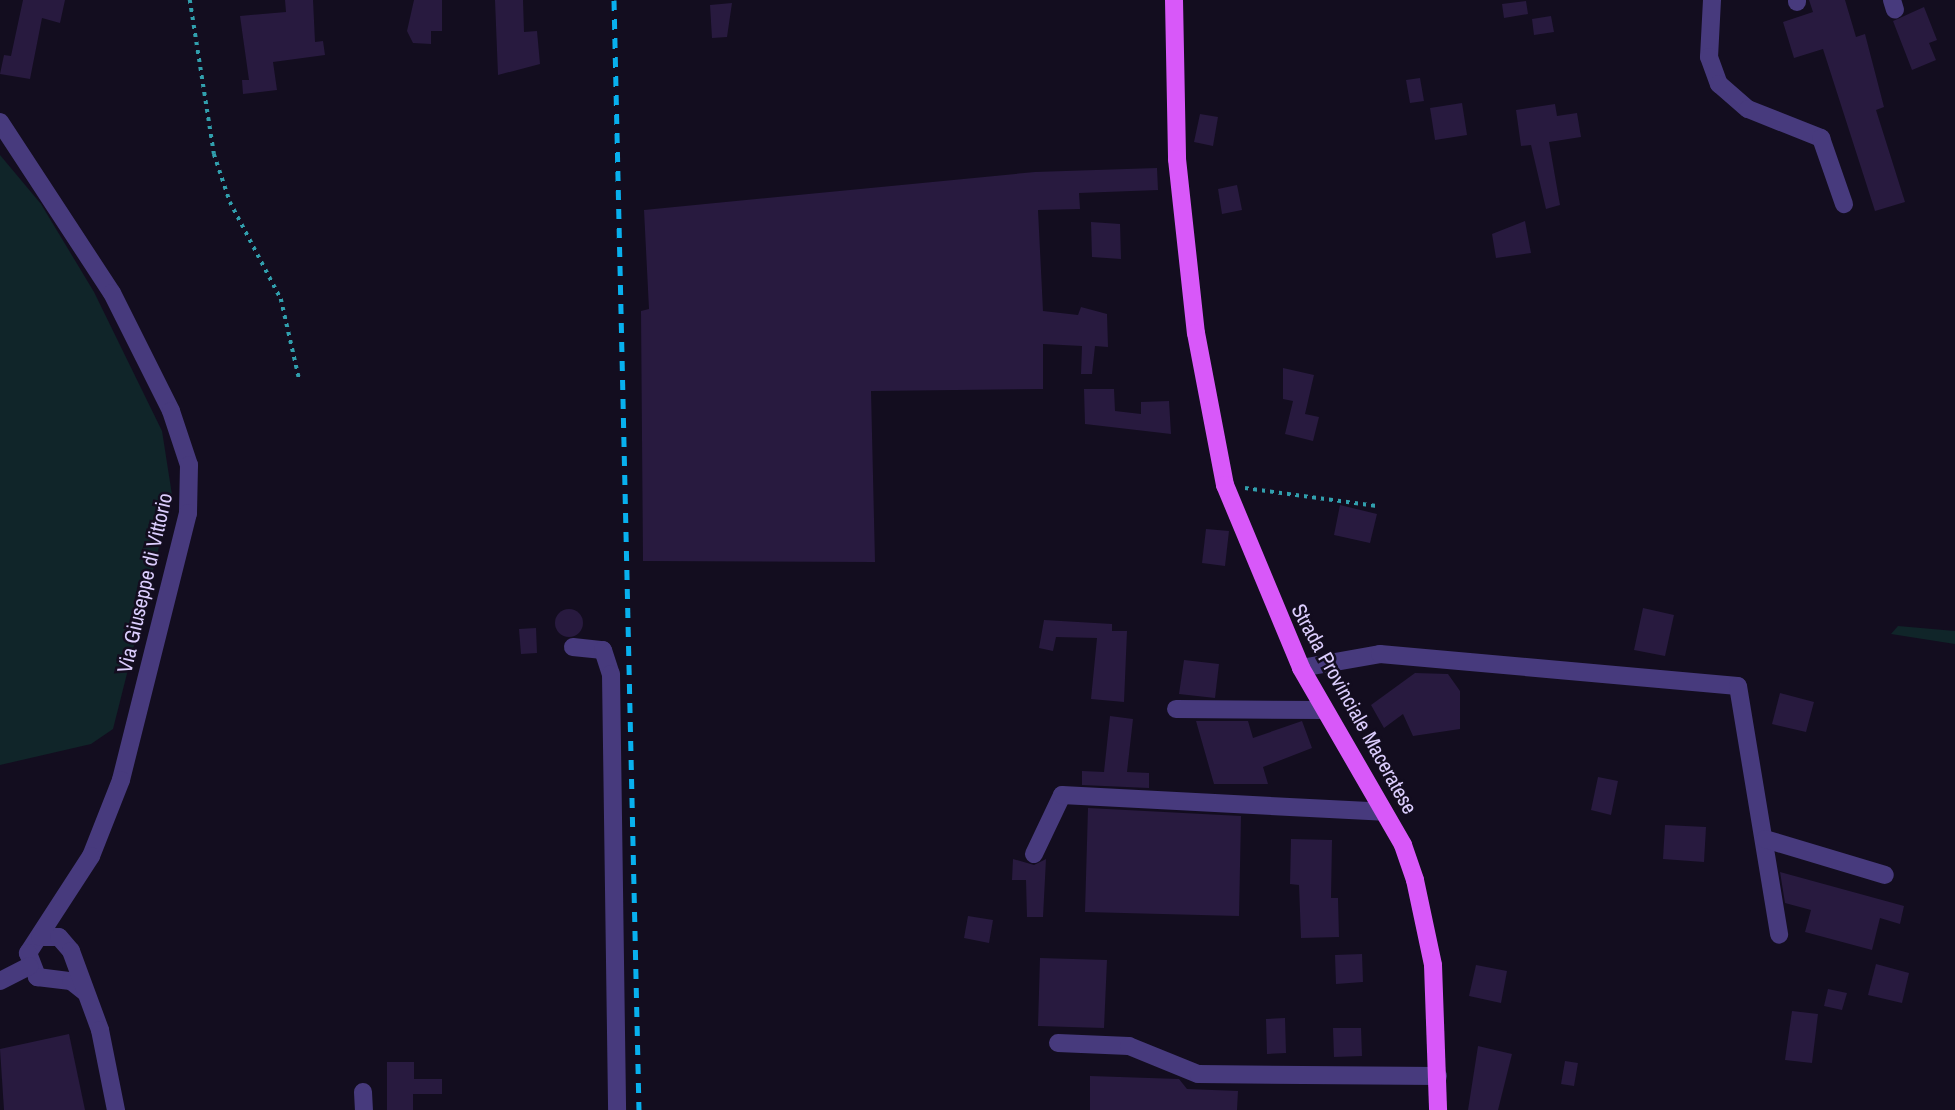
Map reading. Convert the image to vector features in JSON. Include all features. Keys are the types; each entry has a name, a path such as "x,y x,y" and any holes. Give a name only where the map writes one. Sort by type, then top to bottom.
{"main road":[{"name":"Strada Provinciale Maceratese","path":"1174,0 1181,199 1196,333 1225,485 1301,668 1384,812 1427,918 1438,1110"}],"street":[{"path":"1712,0 1709,57 1719,83 1748,109 1822,138 1844,204"},
{"name":"Via Giuseppe di Vittorio","path":"0,122 112,293 171,411 189,465 188,513 131,743 76,883 65,941 71,963 85,992 116,1110"},
{"path":"573,647 610,657 617,1110"},
{"path":"1301,668 1380,654 1738,686 1779,935"},
{"path":"1175,709 1324,710"},
{"path":"1034,854 1062,795 1384,812"},
{"path":"1765,839 1885,875"},
{"name":"Via Giuseppe di Vittorio","path":"29,966 30,947 40,937 76,883"},
{"path":"40,937 65,941"},
{"path":"57,979 71,963"},
{"path":"0,981 29,966 43,979 57,979 85,992"},
{"path":"1058,1044 1129,1046 1198,1074 1438,1076"}],"path":[{"path":"190,0 214,154 230,202 281,299 299,378"},
{"path":"1225,485 1377,506"}],"green space":[{"path":"0,155 41,204 94,292 162,431 172,495 113,729 91,744 0,765"},
{"path":"1898,626 1955,631 1955,644 1891,634"}],"building":[{"path":"23,0 65,0 60,23 42,18 30,79 0,74 4,55 11,56"},
{"path":"285,0 313,0 315,42 323,41 325,55 273,62 277,90 243,94 242,80 249,80 240,16 286,12"},
{"path":"414,0 442,0 442,31 431,31 431,44 413,43 407,31"},
{"path":"495,0 523,0 524,32 537,31 540,64 498,75"},
{"path":"1809,0 1845,0 1856,37 1865,34 1884,107 1876,110 1905,202 1875,211 1823,49 1794,58 1783,22 1813,12"},
{"path":"1526,1 1528,14 1504,18 1502,4"},
{"path":"732,3 727,37 712,38 710,5"},
{"path":"1924,7 1937,40 1929,43 1936,60 1912,70 1893,21"},
{"path":"1551,16 1554,32 1534,35 1532,19"},
{"path":"1420,78 1424,101 1410,103 1406,80"},
{"path":"1462,103 1467,135 1435,140 1430,108"},
{"path":"1555,104 1557,116 1577,113 1581,137 1549,142 1560,205 1546,209 1531,145 1521,146 1516,110"},
{"path":"1200,114 1218,117 1213,146 1194,142"},
{"path":"1157,168 1158,190 1079,193 1080,209 1038,210 1043,311 1078,315 1081,307 1107,314 1108,347 1095,346 1092,374 1081,374 1082,346 1043,344 1043,389 871,391 875,562 643,561 641,311 649,309 644,210 1035,172"},
{"path":"1237,185 1242,210 1222,214 1218,189"},
{"path":"1525,221 1531,253 1496,258 1492,234"},
{"path":"1091,222 1120,224 1121,259 1092,257"},
{"path":"1283,368 1314,375 1305,414 1319,417 1313,441 1285,434 1293,401 1283,399"},
{"path":"1084,389 1114,389 1115,411 1141,414 1141,402 1169,401 1171,434 1085,424"},
{"path":"1340,505 1377,514 1370,543 1334,535"},
{"path":"1206,529 1229,531 1225,566 1202,563"},
{"path":"1643,608 1674,615 1665,656 1634,650"},
{"path":"569,609 579,613 583,623 579,633 569,637 559,633 555,623 559,613"},
{"path":"1044,620 1112,624 1112,631 1127,631 1124,702 1091,699 1097,638 1056,637 1053,651 1039,648"},
{"path":"536,628 537,653 521,654 519,629"},
{"path":"1184,660 1219,664 1215,698 1179,694"},
{"path":"1415,673 1448,674 1460,691 1460,729 1413,736 1403,714 1384,728 1371,705"},
{"path":"1780,693 1814,702 1806,732 1772,724"},
{"path":"1110,716 1133,719 1127,772 1149,773 1149,788 1082,785 1082,771 1104,772"},
{"path":"1196,721 1248,721 1253,738 1302,721 1312,748 1263,767 1268,784 1214,784"},
{"path":"1598,777 1618,781 1611,815 1591,810"},
{"path":"1088,808 1241,816 1239,916 1085,912"},
{"path":"1665,825 1706,827 1704,862 1663,859"},
{"path":"1291,839 1332,840 1331,898 1338,898 1339,937 1301,938 1299,885 1290,884"},
{"path":"1013,859 1034,865 1046,859 1043,917 1027,917 1026,880 1012,880"},
{"path":"1780,872 1904,906 1900,924 1880,918 1872,950 1805,932 1811,910 1785,903"},
{"path":"968,916 993,920 989,943 964,938"},
{"path":"1362,954 1363,982 1336,984 1335,955"},
{"path":"1040,958 1107,960 1104,1028 1038,1026"},
{"path":"1876,964 1909,973 1902,1003 1868,995"},
{"path":"1476,965 1507,971 1501,1003 1469,996"},
{"path":"1828,989 1847,993 1842,1010 1824,1006"},
{"path":"1792,1011 1818,1014 1812,1063 1785,1060"},
{"path":"1285,1018 1286,1053 1267,1054 1266,1019"},
{"path":"1333,1028 1361,1028 1362,1056 1334,1057"},
{"path":"69,1034 85,1110 4,1110 0,1049"},
{"path":"1478,1046 1512,1054 1498,1110 1468,1110"},
{"path":"1565,1061 1578,1063 1574,1086 1561,1084"},
{"path":"387,1062 414,1062 414,1079 442,1079 442,1094 413,1094 413,1110 387,1110"},
{"path":"1090,1076 1179,1079 1187,1089 1238,1091 1237,1110 1090,1110"}],"railway":[{"path":"614,0 639,1110"}]}
